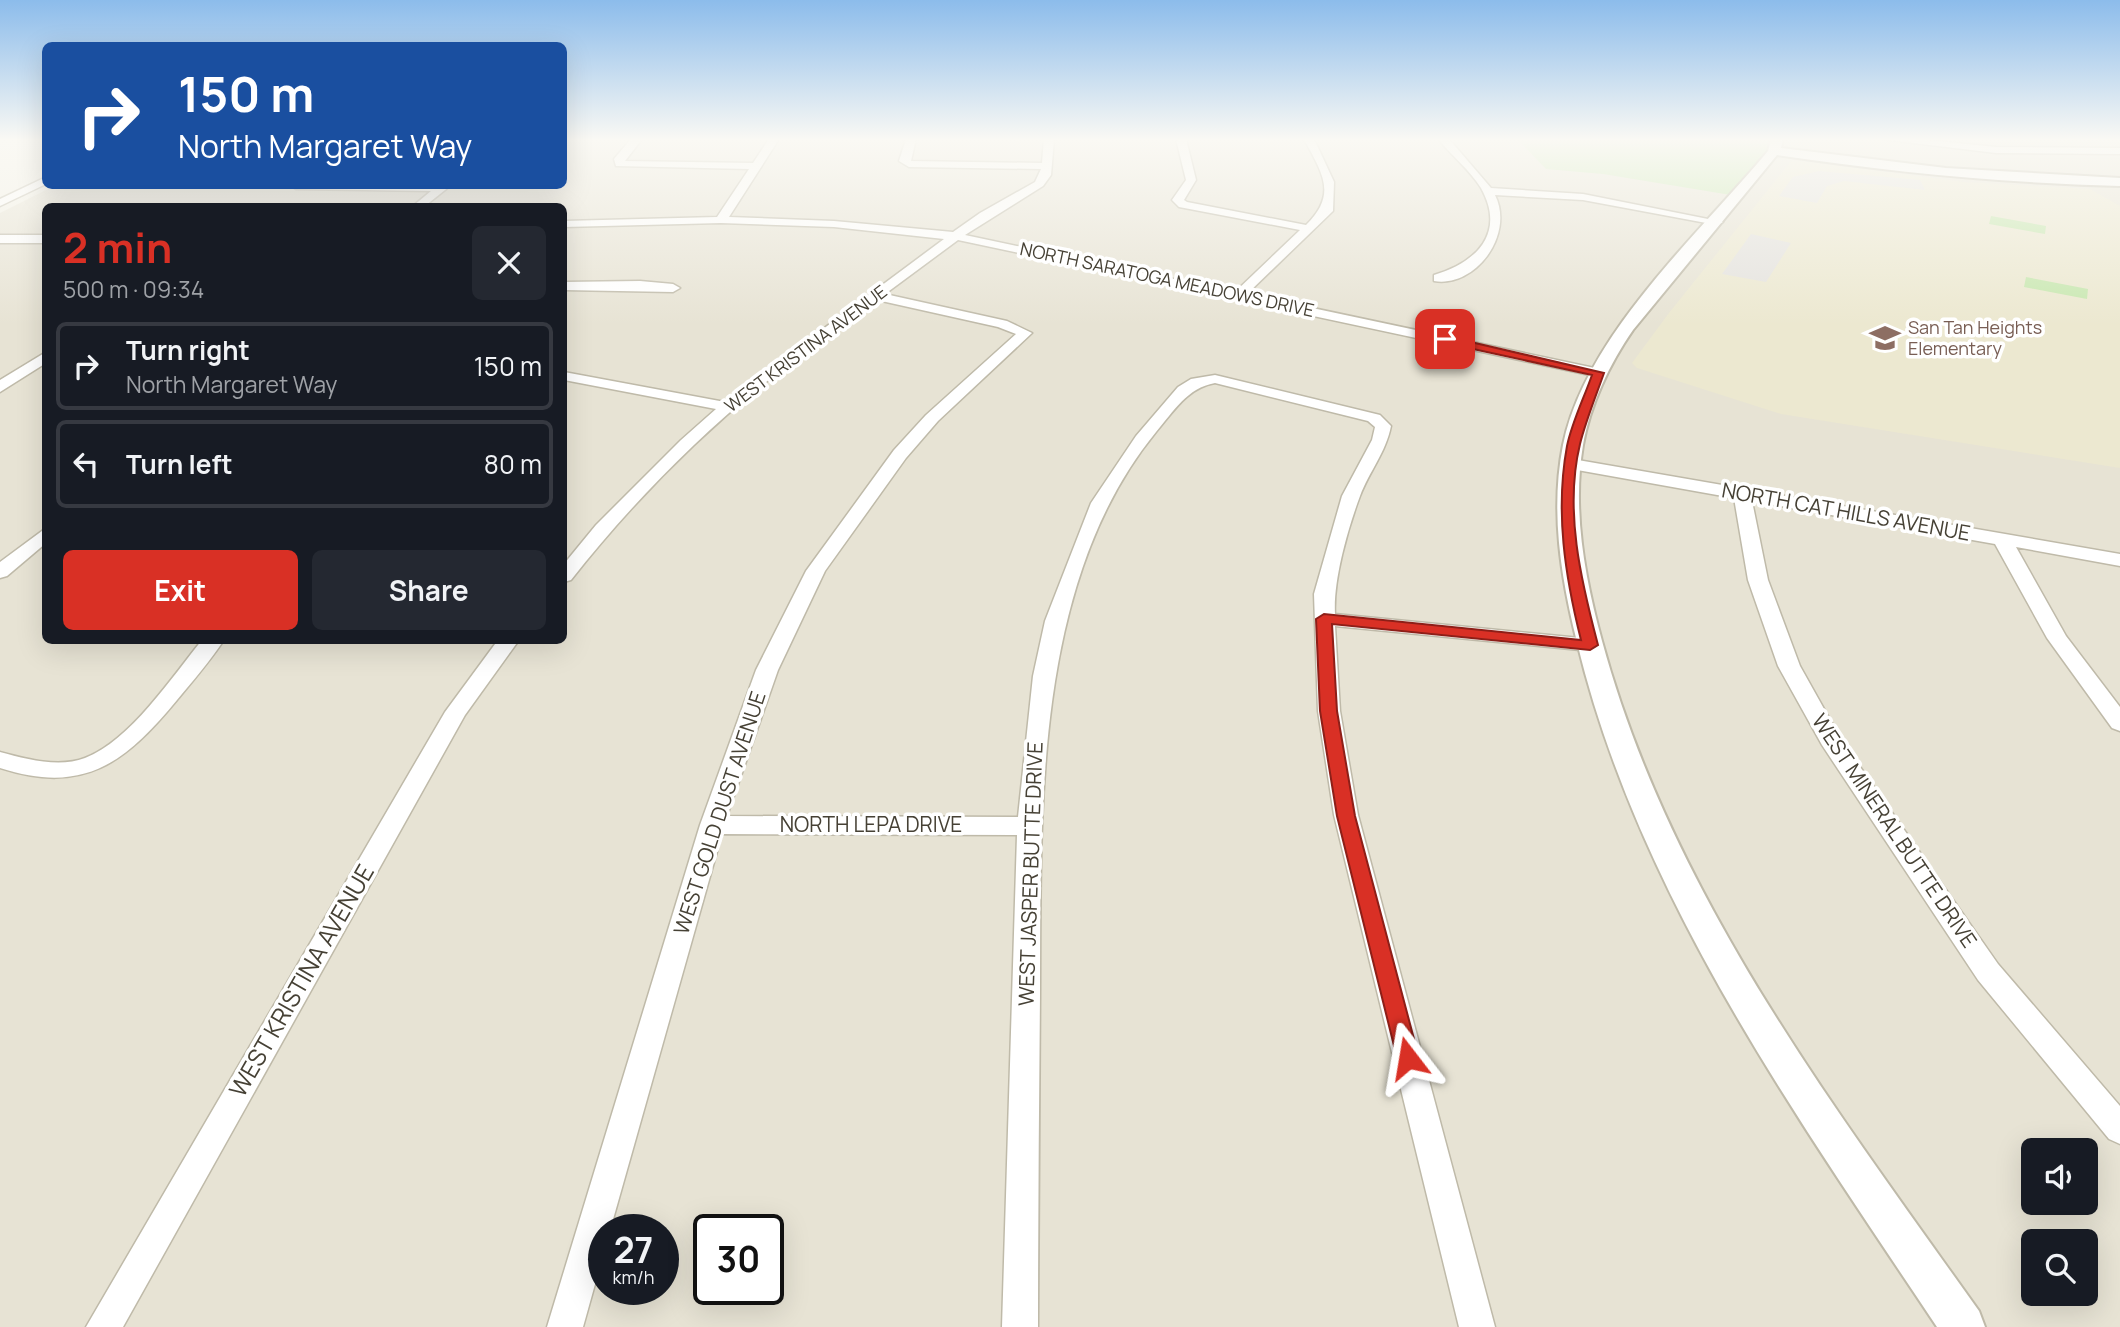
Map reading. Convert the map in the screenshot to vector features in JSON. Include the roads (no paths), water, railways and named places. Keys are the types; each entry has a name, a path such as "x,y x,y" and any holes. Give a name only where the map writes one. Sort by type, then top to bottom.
{"street":[{"path":"722,220 735,201"},
{"name":"WEST KRISTINA AVENUE","path":"567,573 627,503 687,443 729,407 797,351 984,215 1009,201"},
{"path":"1179,201 1183,205 1311,229"},
{"path":"1239,295 1311,229 1327,211 1330,201"},
{"path":"1439,278 1471,267 1490,247 1496,213 1491,201"},
{"path":"1604,201 1717,222"},
{"path":"1733,201 1627,326 1606,356 1581,419 1572,464 1568,512 1574,582 1602,691 1642,793 1699,919 1810,1104 1963,1327"},
{"name":"NORTH SARATOGA MEADOWS DRIVE","path":"569,223 722,220 834,224 955,236 1599,373"},
{"path":"0,239 42,239"},
{"path":"567,286 640,285 673,288"},
{"name":"WEST GOLD DUST AVENUE","path":"565,1327 712,825 741,736 763,681 816,571 900,454 932,418 1019,342 1025,333 1002,324 875,296"},
{"path":"0,387 42,359"},
{"path":"567,377 729,407"},
{"name":"WEST JASPER BUTTE DRIVE","path":"1020,1327 1029,826 1044,676 1055,621 1100,503 1142,439 1183,390 1196,382 1215,379 1374,418 1383,426 1380,440 1356,485 1341,526 1324,594 1324,619"},
{"name":"NORTH CAT HILLS AVENUE","path":"1572,464 2120,560"},
{"name":"WEST MINERAL BUTTE DRIVE","path":"1742,494 1758,580 1789,666 1833,745 1988,972 2120,1129"},
{"path":"0,572 42,536"},
{"path":"2002,539 2057,638 2120,723"},
{"path":"1477,1327 1346,816 1329,711 1324,619 1590,645"},
{"path":"0,760 21,768 64,769 94,764 124,745 211,644"},
{"name":"WEST KRISTINA AVENUE","path":"104,1327 456,712 506,644"},
{"name":"NORTH LEPA DRIVE","path":"712,825 1029,826"}],"place":[{"name":"San Tan Heights Elementary","path":"1885,338"}]}
